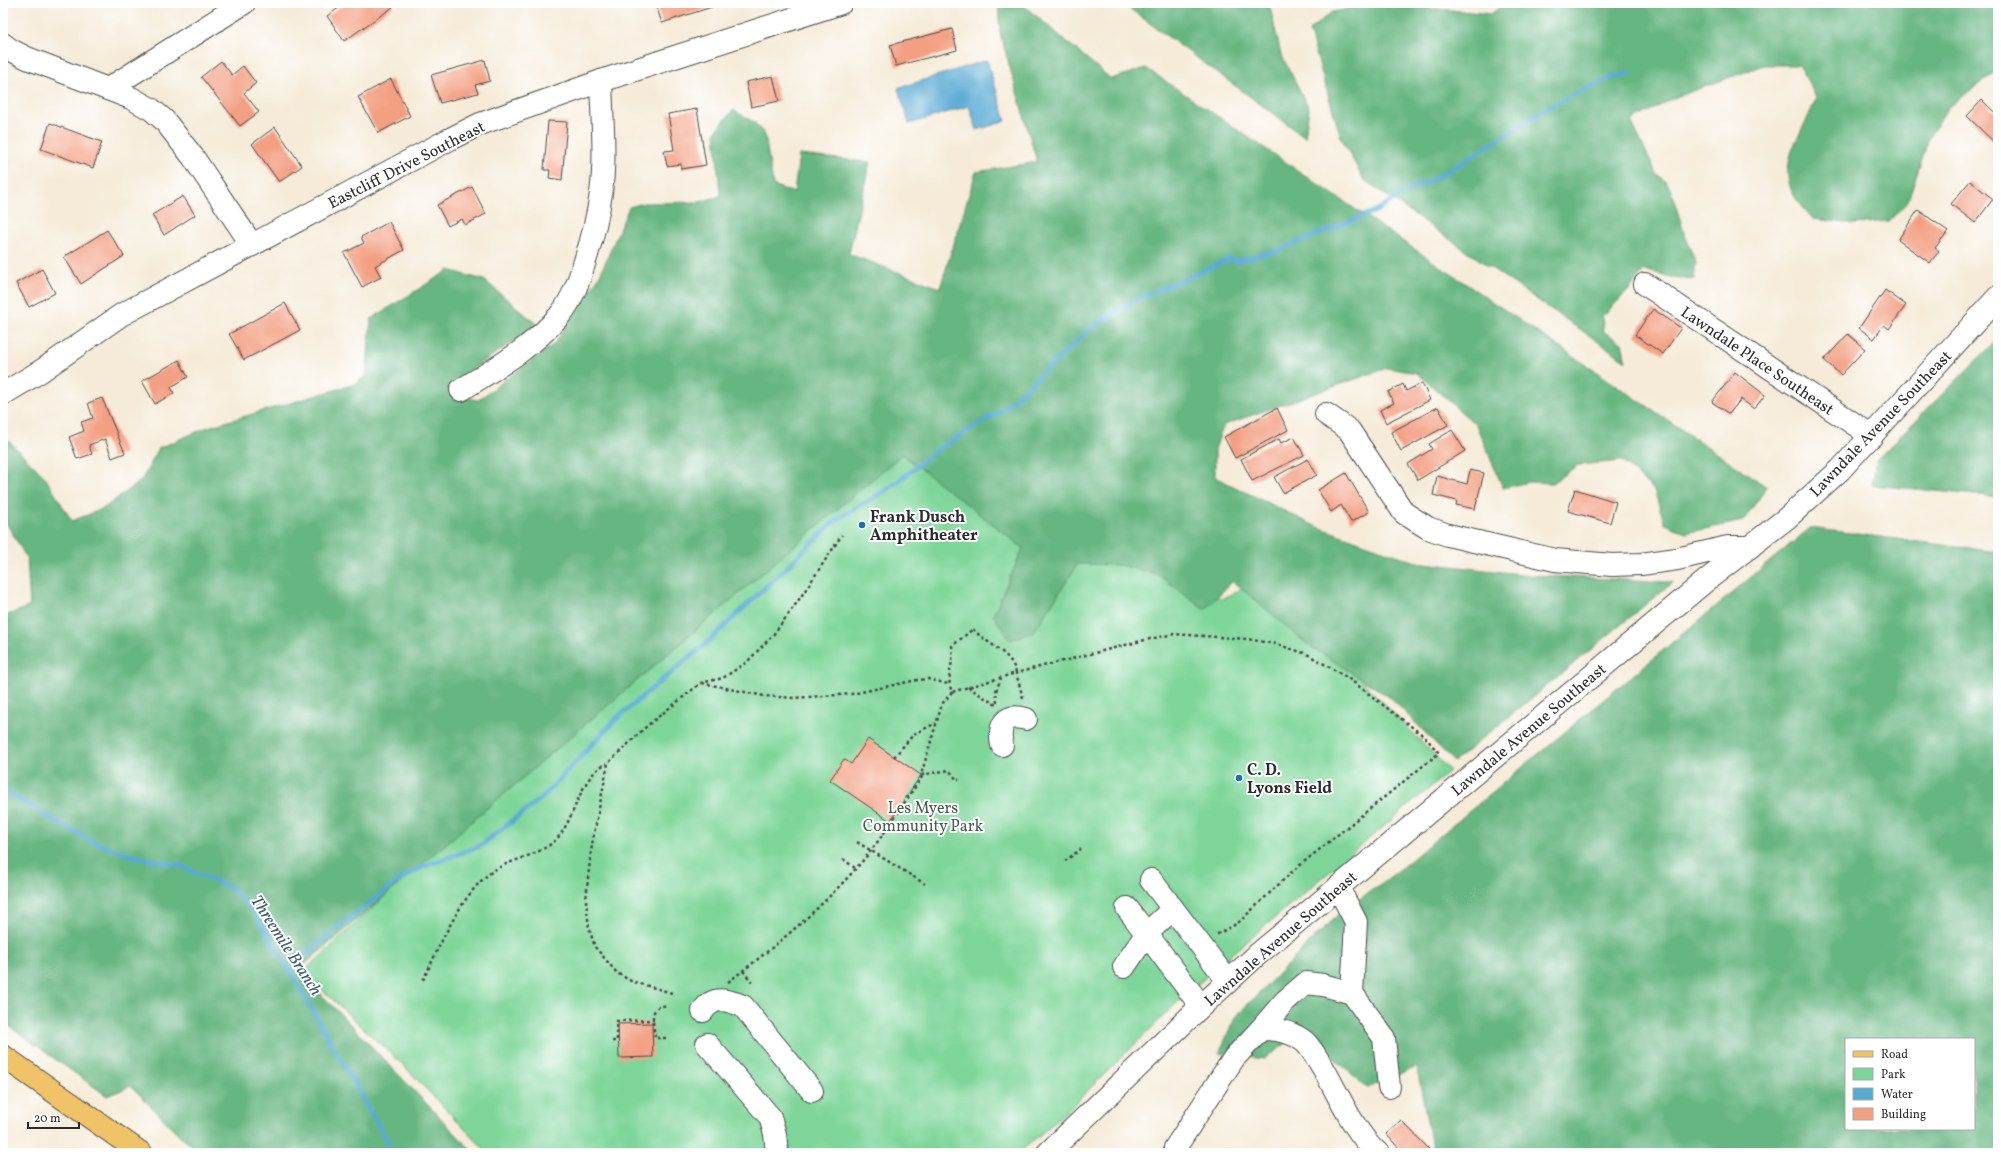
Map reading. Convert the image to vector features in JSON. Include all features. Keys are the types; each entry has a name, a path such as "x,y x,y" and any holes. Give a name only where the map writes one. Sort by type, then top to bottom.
{"main road":[{"path":"3,1056 141,1153"}],"street":[{"path":"108,89 244,3"},
{"name":"Eastcliff Drive Southeast","path":"3,394 41,371 121,315 450,138 480,124 601,81 841,3"},
{"path":"3,44 27,58 108,89 151,109 164,120 193,157 252,245"},
{"path":"461,390 523,350 560,316 572,297 579,281 593,234 601,193 603,159 601,81"},
{"name":"Lawndale Place Southeast","path":"1645,284 1872,436"},
{"name":"Lawndale Avenue Southeast","path":"1048,1153 1228,981 1338,887 1708,579 1787,518 1840,470 1998,297"},
{"path":"1326,414 1349,430 1404,512 1428,528 1448,535 1555,560 1612,565 1641,564 1677,559 1728,547 1750,547"},
{"path":"1002,745 1000,736 1002,727 1008,719 1016,716 1024,709"},
{"path":"1151,880 1228,981"},
{"path":"1338,887 1356,922 1352,993 1384,1038 1389,1086"},
{"path":"1127,908 1201,1006"},
{"path":"1124,967 1146,933 1173,909"},
{"path":"1174,1148 1234,1058 1285,1001 1306,983 1323,985 1352,993"},
{"path":"703,1011 706,1006 719,999 729,1000 743,1006 812,1091"},
{"path":"1261,1029 1278,1029 1304,1042 1319,1061 1350,1116 1372,1149 1378,1153"},
{"path":"708,1044 770,1117 775,1134 777,1153"}],"path":[{"path":"423,980 449,928 471,893 495,870 547,846 559,836 590,778 600,767 608,763 648,725 701,683 723,678 747,662 773,635 842,535"},
{"path":"952,692 948,684 954,656 952,646 973,630 980,638 1010,659 1015,665 1024,709"},
{"path":"924,774 921,775 942,704 952,692 1016,673 1174,634 1239,638 1276,644 1307,654 1348,678 1425,737 1439,753 1294,870 1238,923 1213,937"},
{"path":"968,687 997,706 996,691 1002,677"},
{"path":"701,683 764,696 794,698 852,694 917,680 928,679 948,684"},
{"path":"894,757 914,734 937,723"},
{"path":"608,763 592,844 588,878 586,901 589,928 595,947 617,973 630,982 672,993"},
{"path":"727,983 788,935 855,868 870,851 924,774 949,770 957,780 959,779"},
{"path":"857,842 925,884"},
{"path":"1065,861 1081,849"},
{"path":"844,859 855,868"},
{"path":"743,971 752,982"},
{"path":"666,1038 655,1038 654,1020 656,1007 660,1005 667,1006"},
{"path":"612,1041 617,1041 617,1021 654,1020"}],"green space":[{"path":"998,3 1021,3 1111,79 1146,68 1767,487 1743,521 1686,533 1665,524 1654,490 1622,461 1578,465 1552,483 1529,482 1503,488 1476,425 1417,373 1387,368 1224,425 1215,449 1215,477 1315,526 1416,562 1529,575 1673,582 1454,762 1391,698 1307,644 1233,581 1205,609 1157,574 1120,565 1078,564 1033,633 1010,640 993,615 1023,548 902,454 298,970 474,1153 204,1153 185,1141 131,1086 107,1096 3,1022 3,617 30,606 27,559 3,517 3,435 44,476 72,521 104,508 141,481 159,448 208,427 355,384 366,376 371,319 449,270 484,280 538,325 459,378 453,395 478,400 554,344 599,277 629,207 644,203 699,202 720,196 715,132 733,110 754,122 765,135 773,185 794,193 799,155 870,162 849,254 940,288 976,172 1037,162 1000,33"},
{"path":"1122,3 1269,3 1281,54 1309,108 1305,137"},
{"path":"1379,3 1491,14 1505,3 1998,3 1998,70 1948,107 1929,138 1908,201 1889,221 1855,224 1813,219 1792,192 1788,179 1788,167 1791,155 1816,97 1799,65 1764,65 1676,97 1631,121 1657,175 1666,181 1670,188 1696,263 1694,279 1670,277 1644,270 1630,289 1602,317 1604,332 1622,343 1626,361 1364,180 1341,138 1309,30 1332,12"},
{"path":"1998,339 1998,497 1872,485 1876,460"},
{"name":"Les Myers Community Park","path":"904,401 1222,599 1262,578 1450,771 1235,951 1176,1004 1068,1110 1019,1153 488,1153 403,1065 303,972 576,719"},
{"path":"1810,528 1998,552 1998,1153 1433,1153 1417,1067 1367,1088 1304,1031 1264,1059 1219,1053 1236,1016 1335,917 1394,874"}],"water":[{"path":"987,60 1006,121 977,130 969,106 909,124 898,88"}],"building":[{"path":"346,3 391,3 393,7 344,41 327,16"},
{"path":"655,3 718,3 718,5 662,23"},
{"path":"952,29 957,50 896,66 890,45"},
{"path":"485,60 490,81 475,85 478,93 440,103 431,75"},
{"path":"221,61 232,75 243,66 256,83 244,93 259,112 240,126 201,77"},
{"path":"773,76 779,101 751,107 746,82"},
{"path":"391,79 410,116 378,133 358,97"},
{"path":"1982,100 1998,116 1998,146 1967,116"},
{"path":"697,109 706,165 681,169 681,164 667,166 664,151 674,150 668,114"},
{"path":"548,121 567,122 562,180 549,178 550,170 544,170"},
{"path":"50,123 102,142 93,168 41,149"},
{"path":"275,127 302,166 279,182 252,144"},
{"path":"1970,181 1993,199 1975,223 1951,204"},
{"path":"472,187 486,214 465,225 462,219 448,226 437,205"},
{"path":"183,196 195,215 164,235 152,215"},
{"path":"1918,210 1948,231 1935,248 1939,251 1930,263 1898,240"},
{"path":"389,222 404,250 375,266 381,277 362,287 344,253 364,243 361,237"},
{"path":"107,230 124,256 81,284 64,257"},
{"path":"42,269 55,293 29,307 16,283"},
{"path":"1885,290 1906,305 1889,329 1884,325 1874,339 1859,328"},
{"path":"285,303 300,330 244,360 229,334"},
{"path":"1653,309 1681,328 1663,354 1635,335"},
{"path":"1848,334 1865,349 1841,375 1824,360"},
{"path":"179,360 188,377 171,387 174,393 155,404 142,381"},
{"path":"1735,372 1765,395 1754,409 1741,399 1729,414 1712,402"},
{"path":"1422,383 1430,400 1386,423 1380,410 1394,403 1388,392 1403,384 1406,391"},
{"path":"102,398 125,453 112,458 105,439 89,445 92,454 77,459 69,437 84,431 81,422 93,418 88,403"},
{"path":"1438,407 1448,425 1401,451 1391,432"},
{"path":"1277,408 1288,430 1235,458 1224,437"},
{"path":"1452,430 1465,451 1418,480 1408,464 1432,449 1429,444"},
{"path":"1294,437 1304,455 1252,481 1241,459 1279,439 1281,443"},
{"path":"1308,459 1317,475 1283,493 1274,477"},
{"path":"1470,470 1484,473 1475,509 1456,505 1457,501 1433,495 1437,476 1467,484"},
{"path":"1346,473 1369,512 1351,522 1341,505 1331,512 1318,490"},
{"path":"1575,489 1616,502 1610,523 1568,511"},
{"path":"868,739 921,775 890,821 830,780 844,759 851,764"},
{"path":"652,1023 653,1057 619,1058 618,1024"},
{"path":"1401,1120 1429,1149 1425,1153 1403,1153 1386,1134"}],"waterway":[{"path":"288,967 399,880 422,867 480,846 543,797 616,719 711,639 835,521 891,487 937,450 1005,408 1091,328 1135,300 1230,259 1236,261 1276,251 1376,211 1412,188 1426,183 1457,166 1550,106 1610,78 1631,73"},
{"name":"Threemile Branch","path":"3,790 93,842 137,857 179,865 231,888 252,909 288,967 394,1153"}],"place":[{"name":"Frank Dusch Amphitheater","path":"862,525"},
{"name":"C. D. Lyons Field","path":"1239,778"}]}
